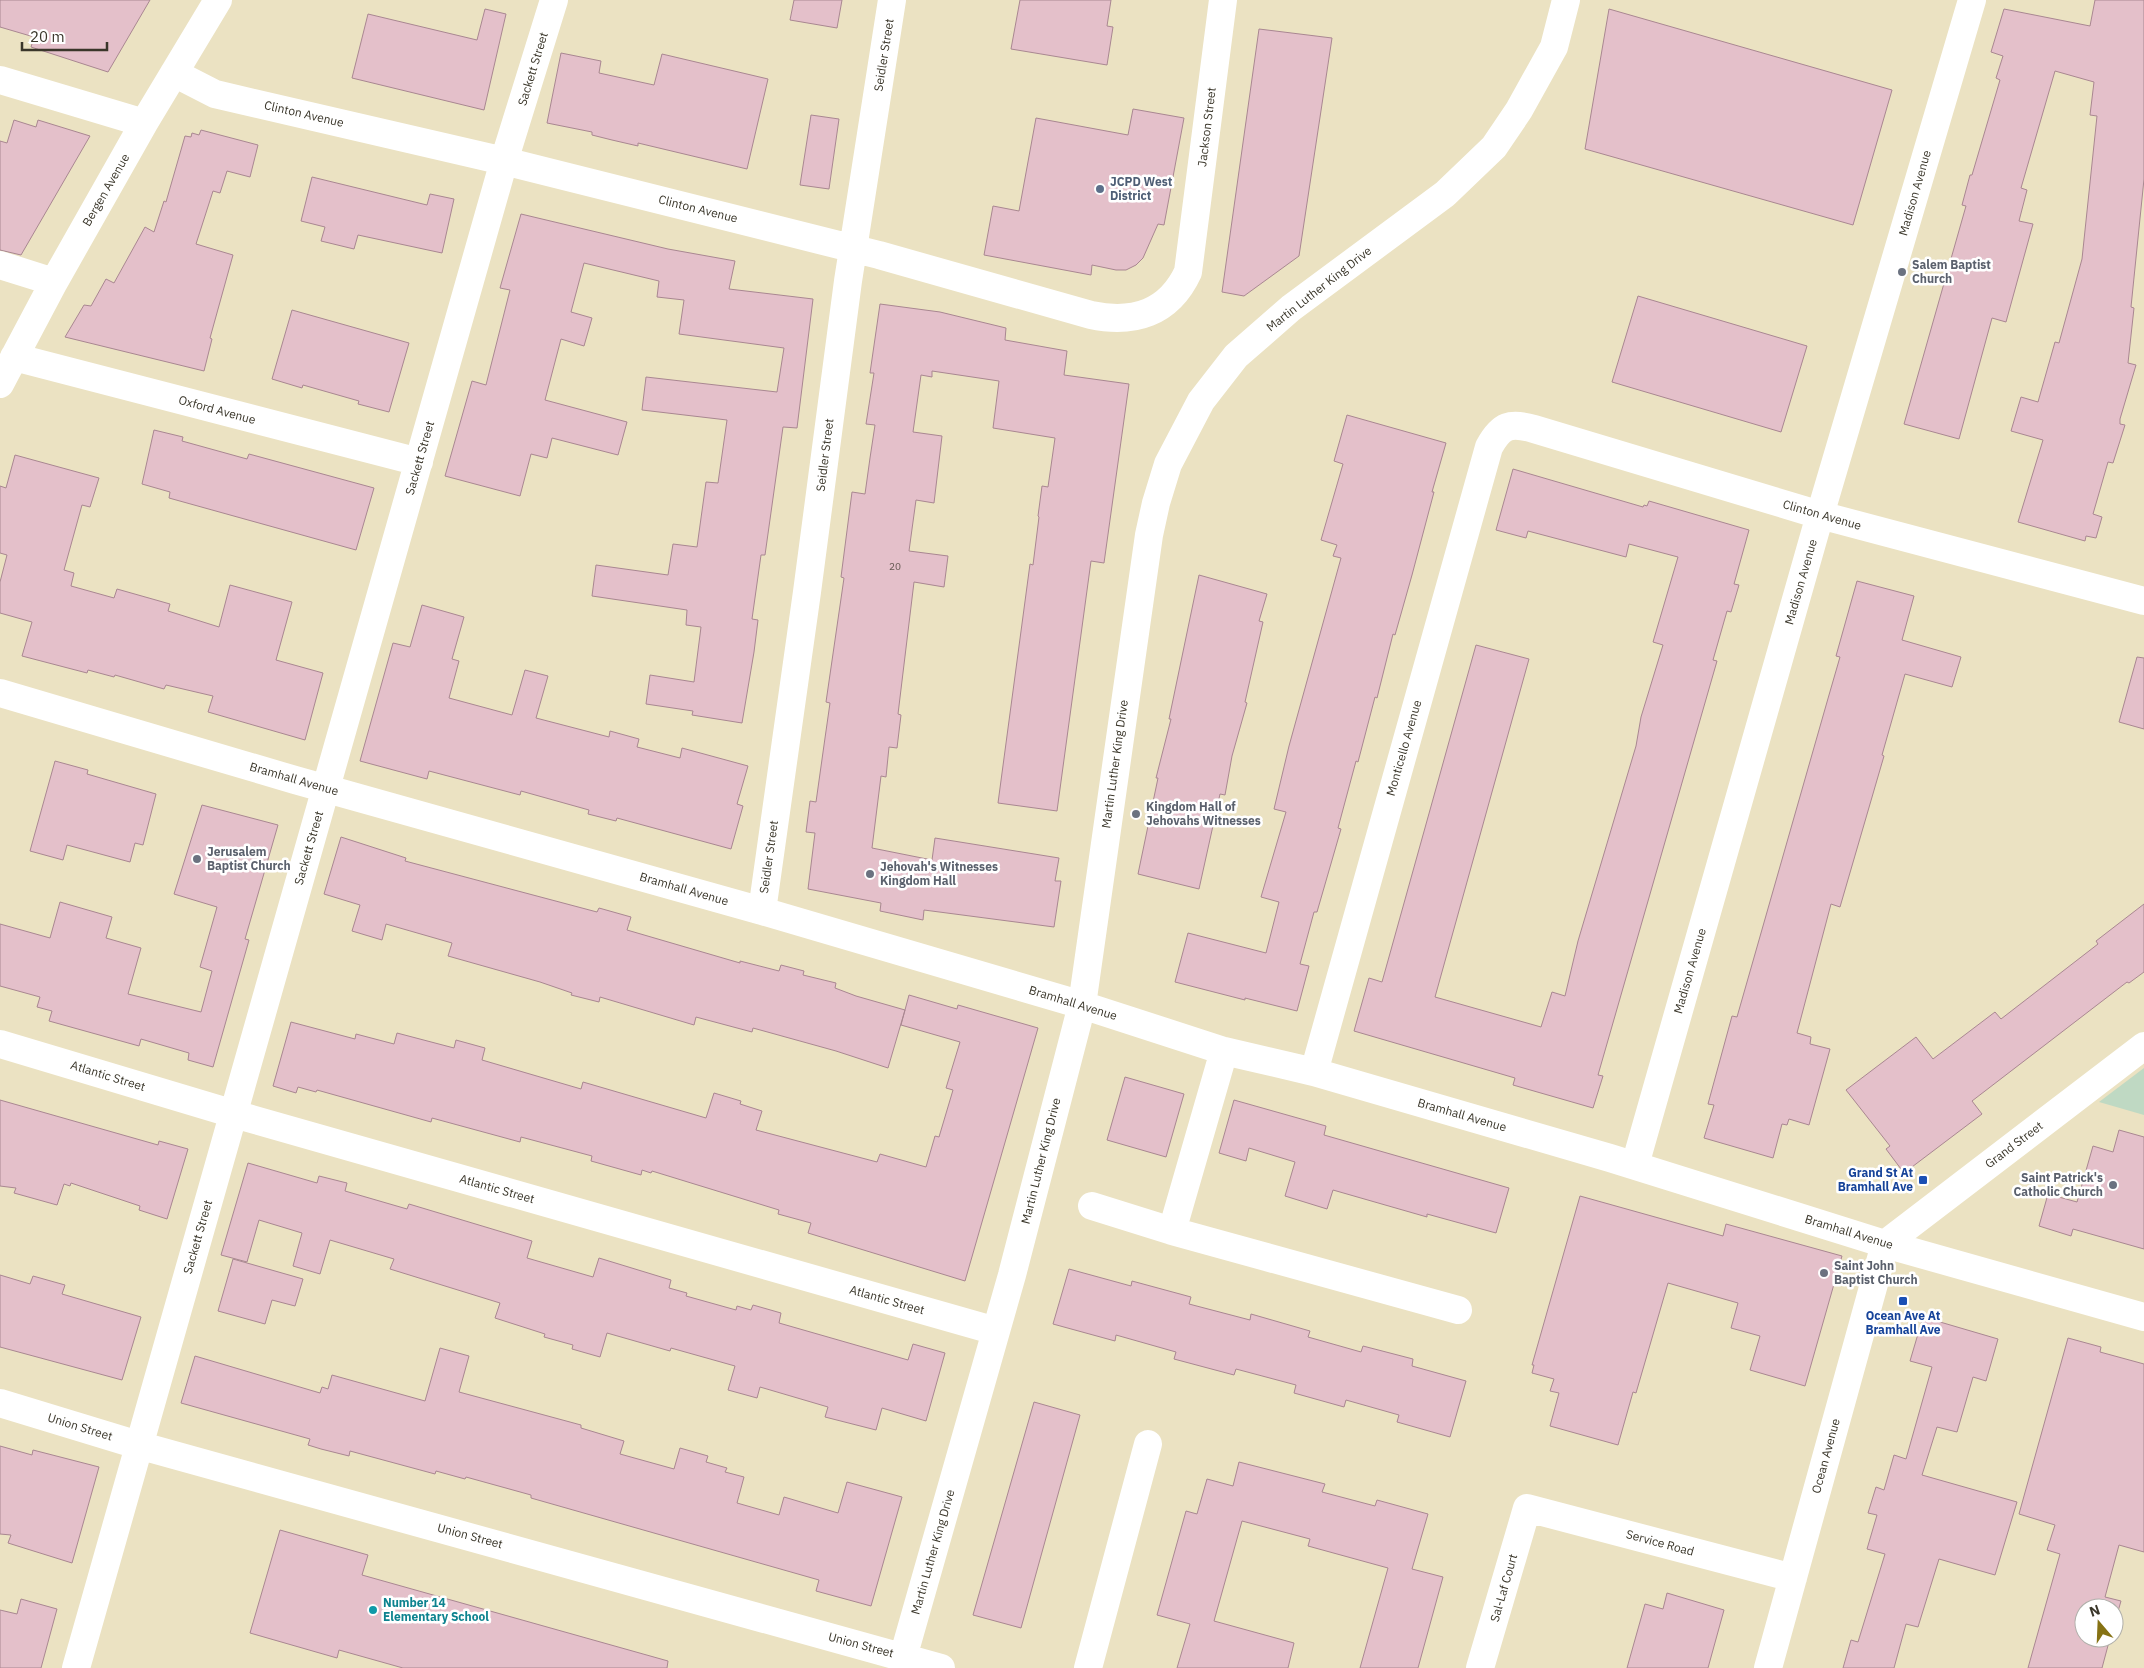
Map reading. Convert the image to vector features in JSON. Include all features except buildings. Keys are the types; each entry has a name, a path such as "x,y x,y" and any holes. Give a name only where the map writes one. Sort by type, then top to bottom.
{"street":[{"name":"Bergen Avenue","path":"0,384 54,282 144,123 218,0"},
{"name":"Sackett Street","path":"76,1668 504,161 554,0"},
{"name":"Seidler Street","path":"762,912 853,248 892,0"},
{"name":"Jackson Street","path":"1192,254 1223,0"},
{"name":"Martin Luther King Drive","path":"902,1662 996,1331 1082,1005 1149,534 1168,464 1202,401 1236,356 1292,308 1445,194 1494,147 1519,110 1554,47 1566,0"},
{"name":"Madison Avenue","path":"1635,1165 1820,515 1972,0"},
{"name":"Clinton Avenue","path":"174,73 215,94 504,161 853,248 1110,319 1135,317 1155,309 1171,299 1181,288 1188,272 1192,254"},
{"path":"0,80 144,123"},
{"path":"0,265 54,282"},
{"name":"Oxford Avenue","path":"14,357 419,462"},
{"name":"Clinton Avenue","path":"1504,428 1516,424 1534,428 1820,515 2144,601"},
{"name":"Monticello Avenue","path":"1314,1072 1489,447 1496,435 1504,428"},
{"name":"Bramhall Avenue","path":"0,693 326,789 762,912 1082,1005 1224,1051 1314,1072 1635,1165 1885,1244 2144,1316"},
{"name":"Atlantic Street","path":"0,1044 234,1114 996,1331"},
{"name":"Grand Street","path":"1885,1244 2144,1046"},
{"path":"1172,1231 1224,1051"},
{"path":"1092,1206 1172,1231 1458,1310"},
{"name":"Ocean Avenue","path":"1768,1668 1885,1244"},
{"name":"Union Street","path":"0,1403 138,1445 902,1662 941,1668"},
{"path":"1088,1668 1148,1444"},
{"name":"Service Road","path":"1527,1508 1793,1578"},
{"name":"Sal-Laf Court","path":"1480,1668 1527,1508"}],"green space":[{"path":"2144,1068 2144,1115 2099,1102"}],"place":[{"name":"JCPD West District","path":"1100,189"},
{"name":"Salem Baptist Church","path":"1902,272"},
{"name":"Kingdom Hall of Jehovahs Witnesses","path":"1136,814"},
{"name":"Jerusalem Baptist Church","path":"197,859"},
{"name":"Jehovah's Witnesses Kingdom Hall","path":"870,874"},
{"name":"Grand St At Bramhall Ave","path":"1923,1180"},
{"name":"Saint Patrick's Catholic Church","path":"2113,1185"},
{"name":"Saint John Baptist Church","path":"1824,1273"},
{"name":"Ocean Ave At Bramhall Ave","path":"1903,1301"},
{"name":"Number 14 Elementary School","path":"373,1610"}]}
